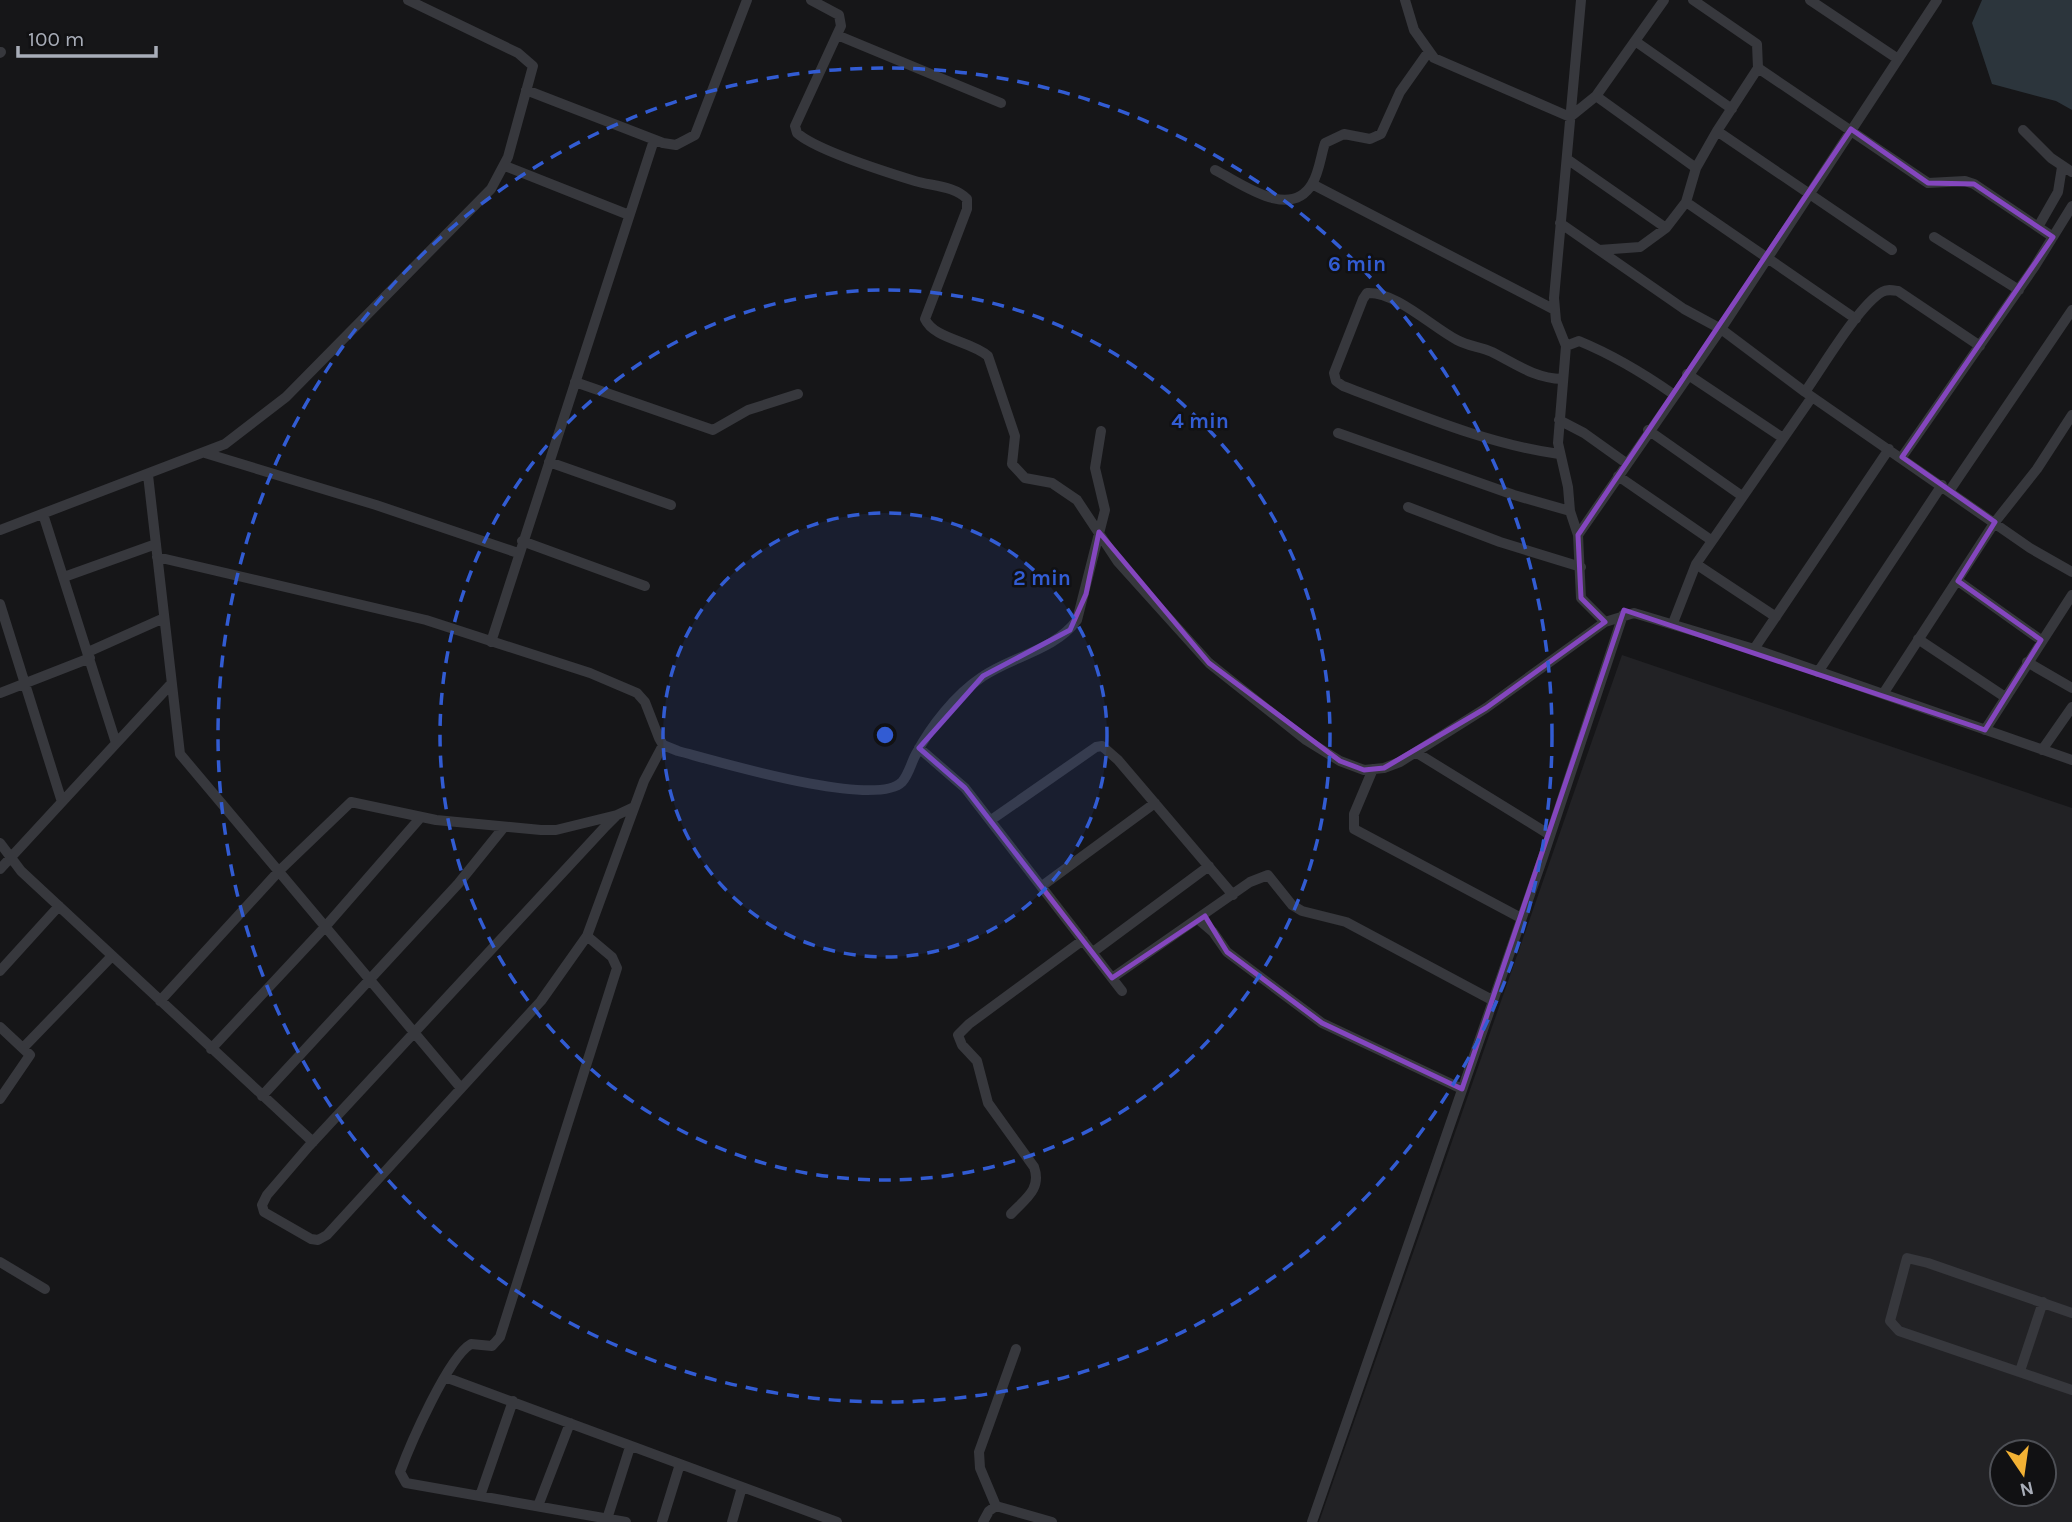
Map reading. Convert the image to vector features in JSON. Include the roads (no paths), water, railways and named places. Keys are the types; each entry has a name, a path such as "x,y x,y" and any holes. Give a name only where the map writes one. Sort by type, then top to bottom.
{"street":[{"path":"0,530 205,453 232,439 286,397 334,351 491,189 505,166 533,73 530,60 408,0"},
{"path":"526,90 654,140 676,145 695,135 747,0"},
{"path":"811,0 839,15 841,26 795,126 797,134 825,148 914,180 952,190 967,199 967,209 925,318 935,330 979,348 988,356 1014,436 1012,464 1025,478 1052,483 1077,500 1118,562 1209,663 1306,740 1340,761 1364,770 1384,768 1417,752 1549,665 1605,622 1634,613 1754,649 2072,760"},
{"path":"1405,0 1410,22 1434,58 1570,117"},
{"path":"1581,0 1560,223 1555,310 1566,346 1559,421 1559,454 1568,486 1570,511 1578,535 1581,598 1605,622"},
{"path":"1570,117 1596,96 1664,0"},
{"path":"1598,250 1640,247 1666,229 1686,202 1696,168 1717,131 1758,68 1757,44 1693,0"},
{"path":"1810,0 1898,59"},
{"path":"1578,535 1648,430 1721,329 1936,0"},
{"path":"836,35 1002,103"},
{"path":"1636,41 1732,108"},
{"path":"1215,170 1278,201 1301,196 1312,184 1325,143 1344,134 1370,139 1381,134 1400,92 1429,51"},
{"path":"1758,68 1928,183 1965,181 1973,184 2053,237"},
{"path":"1596,96 1696,168"},
{"path":"2022,130 2067,169 2058,192 2038,227"},
{"path":"1717,131 1892,250"},
{"path":"491,642 654,140"},
{"path":"1567,159 1666,229"},
{"path":"505,166 629,215"},
{"path":"1312,184 1555,310"},
{"path":"1686,202 1856,319"},
{"path":"1902,457 2018,290 2072,206"},
{"path":"1560,223 1684,309 1721,329 1809,395 2072,572"},
{"path":"1934,237 2018,290"},
{"path":"1673,623 1696,564 1783,438 1856,319 1879,293 1898,291 1980,346"},
{"path":"1559,454 1535,451 1469,432 1343,386 1336,381 1334,373 1363,299 1367,293 1374,293 1414,312 1457,340 1489,351 1515,366 1546,378 1562,379"},
{"path":"1818,672 2072,310"},
{"path":"1566,346 1579,341 1602,350 1673,394"},
{"path":"1687,374 1783,438"},
{"path":"575,382 713,430 748,410 798,394"},
{"path":"1883,694 1995,522 2037,469 2072,415"},
{"path":"1559,421 1584,433 1626,463"},
{"path":"663,745 770,775 842,789 880,789 900,784 934,725 983,676 1020,660 1070,630 1077,620 1086,594 1105,504 1095,468 1101,430"},
{"path":"1648,430 1742,496"},
{"path":"1338,433 1514,495 1570,511"},
{"path":"1754,649 1889,449"},
{"path":"205,453 363,500 518,553"},
{"path":"549,462 671,505"},
{"path":"148,475 180,754 460,1087"},
{"path":"1618,476 1712,540"},
{"path":"1408,507 1500,542 1581,567"},
{"path":"43,514 116,743"},
{"path":"522,541 645,586"},
{"path":"64,577 156,544"},
{"path":"157,557 426,620 590,673 637,693 645,702 663,745 634,807 587,936 541,1001 327,1235 318,1240 272,1218 262,1205 267,1195 617,815"},
{"path":"1696,564 1776,617"},
{"path":"1958,581 2041,640"},
{"path":"1985,730 2072,595"},
{"path":"0,604 62,803"},
{"path":"1312,1522 1550,835 1623,615"},
{"path":"0,693 89,655 164,618"},
{"path":"1918,639 2005,697"},
{"path":"2027,662 2072,688"},
{"path":"0,870 171,684"},
{"path":"2042,750 2072,707"},
{"path":"991,820 1096,747 1102,746 1155,803 1233,895"},
{"path":"919,748 965,788 1122,991"},
{"path":"1417,752 1550,835"},
{"path":"1373,769 1354,814 1354,829 1521,918"},
{"path":"160,1001 279,872 351,802 421,817 556,830 617,815 634,807"},
{"path":"1042,886 1155,803"},
{"path":"211,1049 325,927 421,817"},
{"path":"262,1096 458,884 504,827"},
{"path":"0,842 9,859 313,1142"},
{"path":"1093,952 1209,866"},
{"path":"1112,978 1233,895 1268,875 1292,905 1302,911 1346,922 1492,1000"},
{"path":"0,971 59,906"},
{"path":"1213,932 1214,909"},
{"path":"1199,920 1213,932 1227,952 1322,1023 1462,1089"},
{"path":"587,936 612,957 617,968 500,1337 492,1346 467,1345 445,1377 400,1474 406,1483 626,1522"},
{"path":"1011,1214 1036,1188 1037,1176 1034,1167 988,1103 977,1061 962,1045 958,1035 969,1024 1083,940"},
{"path":"23,1048 112,956"},
{"path":"0,1027 23,1048 29,1059 0,1099"},
{"path":"2072,1313 1928,1262 1907,1258 1890,1321 1893,1328 2072,1390"},
{"path":"0,1262 45,1289"},
{"path":"2020,1371 2043,1302"},
{"path":"996,1506 980,1468 979,1452 1016,1349"},
{"path":"445,1377 837,1522"},
{"path":"480,1496 513,1401"},
{"path":"538,1506 570,1423"},
{"path":"607,1519 630,1447"},
{"path":"662,1522 680,1464"},
{"path":"732,1522 742,1487"},
{"path":"983,1522 989,1511 996,1506"},
{"path":"996,1506 1052,1522"}]}
